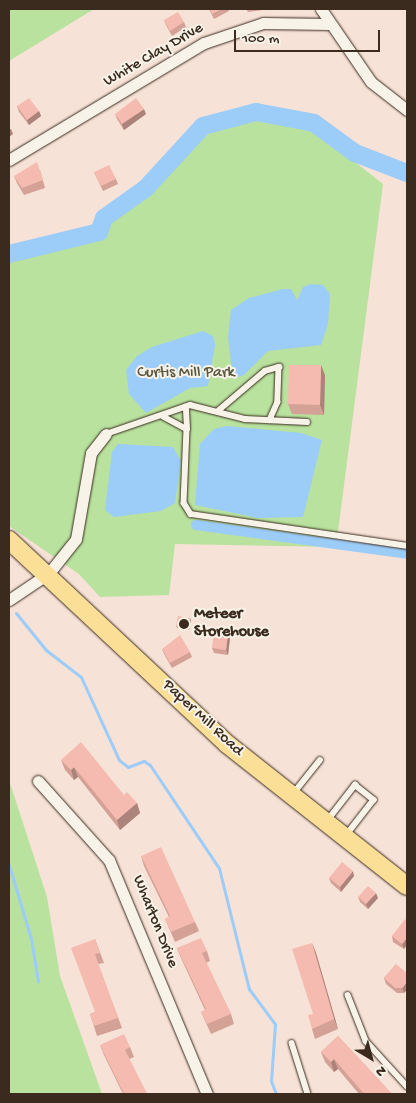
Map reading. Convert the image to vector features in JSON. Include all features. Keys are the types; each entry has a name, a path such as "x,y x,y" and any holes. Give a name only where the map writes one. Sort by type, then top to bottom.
{"main road":[{"name":"Paper Mill Road","path":"9,540 49,573 212,731 291,796 407,886"}],"street":[{"path":"321,9 329,24 371,82 407,110"},
{"name":"White Clay Drive","path":"9,160 204,43 263,24 329,24"},
{"path":"9,600 49,573 79,531 90,453 106,434"},
{"name":"Wharton Drive","path":"38,781 110,860 207,1094"}],"lane":[{"path":"219,410 265,371 279,366 278,402 270,420"},
{"path":"186,407 184,503 191,514 407,546"},
{"path":"106,434 164,417 186,407 219,410 230,416 307,422"},
{"path":"164,417 187,429"},
{"path":"291,796 320,760"},
{"path":"326,823 355,785 374,800 344,838"},
{"path":"348,995 366,1041 407,1086"},
{"path":"292,1043 308,1094"}],"green space":[{"path":"9,9 94,9 9,61"},
{"name":"Curtis Mill Park","path":"257,117 313,129 383,184 336,547 175,544 169,595 100,597 79,574 9,526 9,258 53,245 120,216 211,131"},
{"path":"9,780 47,897 60,976 102,1094 9,1094"}],"water":[{"path":"311,284 323,285 330,294 328,324 321,345 268,351 244,375 233,379 228,337 231,310 249,298 283,289 291,289 297,300 303,287"},
{"path":"203,331 213,336 215,345 208,386 190,388 146,413 129,394 126,370 137,356 152,347"},
{"path":"227,426 301,433 322,440 303,517 258,518 195,505 200,444 214,429"},
{"path":"118,444 173,447 181,461 175,503 161,511 114,517 105,510 112,452"}],"building":[{"path":"210,9 222,9 212,14"},
{"path":"178,12 184,22 170,31 164,20"},
{"path":"29,98 39,111 27,120 17,106"},
{"path":"136,98 144,109 122,124 115,114"},
{"path":"37,162 43,180 22,188 14,176"},
{"path":"109,165 116,179 101,186 94,172"},
{"path":"289,365 321,365 320,405 288,404"},
{"name":"Meteer Storehouse","path":"178,616 190,618 188,628 176,626"},
{"path":"214,631 228,633 226,650 212,648"},
{"path":"180,635 190,652 170,663 162,649"},
{"path":"81,742 124,795 127,792 137,803 117,820 74,767 71,770 61,760"},
{"path":"161,847 195,922 171,932 165,919 170,916 141,856"},
{"path":"342,862 353,871 340,887 329,878"},
{"path":"368,886 376,893 366,904 358,897"},
{"path":"405,919 407,921 407,938 402,944 392,936"},
{"path":"201,938 207,951 202,953 231,1014 207,1024 201,1012 206,1009 177,948"},
{"path":"95,939 100,953 95,954 118,1018 94,1026 90,1014 95,1012 71,948"},
{"path":"312,943 334,1019 312,1029 308,1015 313,1014 292,949"},
{"path":"396,964 407,973 407,982 402,988 395,988 384,978"},
{"path":"124,1034 130,1047 125,1050 147,1094 124,1094 100,1045"},
{"path":"338,1036 392,1094 364,1094 334,1059 331,1062 321,1052"}],"waterway":[{"path":"9,254 99,232 104,218 146,188 203,126 256,112 314,123 355,153 407,173"},
{"path":"196,525 407,554"},
{"path":"16,613 46,650 81,677 119,760 128,767 144,761 150,765 219,868 249,989 275,1024 271,1081 276,1094"},
{"path":"9,865 31,939 38,981"}],"place":[{"name":"Meteer Storehouse","path":"184,624"}]}
